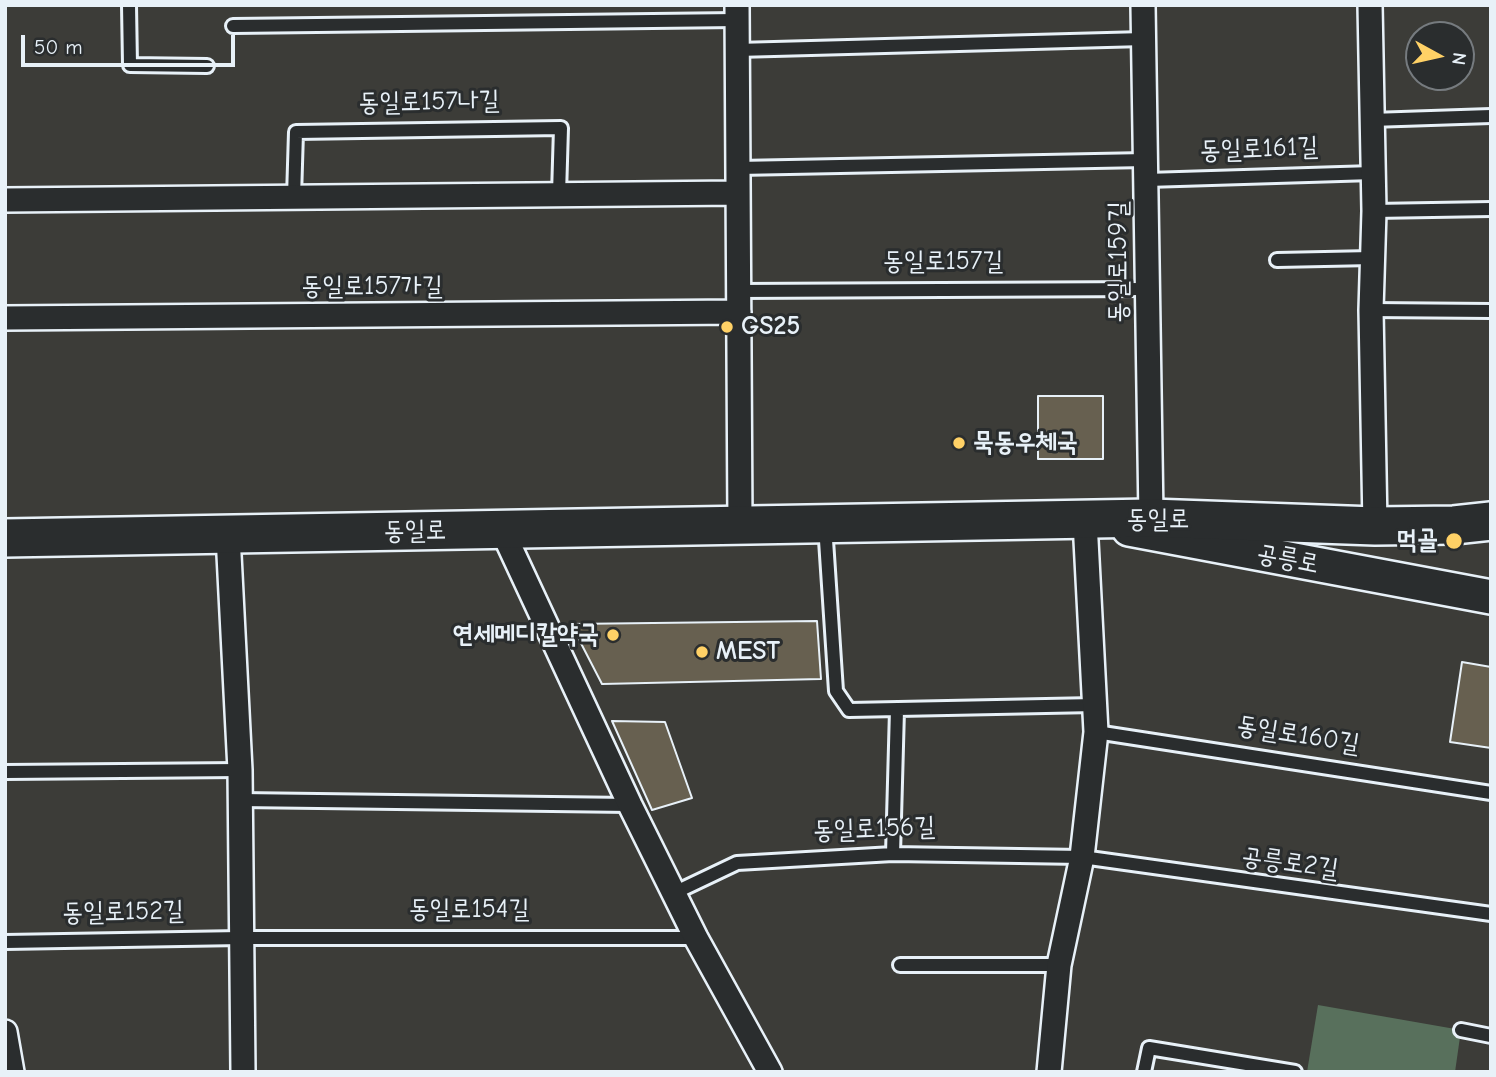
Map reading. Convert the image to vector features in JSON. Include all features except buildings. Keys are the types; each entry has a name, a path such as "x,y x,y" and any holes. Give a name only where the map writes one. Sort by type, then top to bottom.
{"main road":[{"name":"동일로","path":"5,538 1152,519 1375,526 1491,521"}],"street":[{"name":"동일로159길","path":"1143,5 1152,519"},
{"path":"1370,5 1375,526"},
{"path":"737,13 740,526"},
{"path":"5,200 738,193"},
{"name":"동일로157가길","path":"5,318 739,302"},
{"path":"1049,1072 1059,965 1082,857 1096,732 1085,521"},
{"name":"공릉로","path":"1085,521 1491,597"},
{"path":"1454,524 1491,540"},
{"path":"502,530 630,805 696,938 769,1072"},
{"path":"228,534 240,770 243,1072"},
{"path":"5,1032 12,1072"}],"lane":[{"path":"129,5 130,65 207,66"},
{"path":"233,26 737,13"},
{"path":"737,50 1144,39"},
{"path":"1371,120 1491,116"},
{"name":"동일로157나길","path":"294,197 296,132 561,128 559,194"},
{"path":"738,167 1147,170"},
{"name":"동일로161길","path":"1147,170 1373,173"},
{"path":"1374,211 1491,209"},
{"path":"1277,260 1372,258"},
{"name":"동일로157길","path":"739,302 1147,289"},
{"path":"1371,310 1491,311"},
{"path":"825,525 836,691 849,710 1095,705"},
{"path":"893,855 897,710"},
{"name":"동일로160길","path":"1096,732 1491,793"},
{"path":"5,772 240,770"},
{"path":"240,800 630,805"},
{"name":"동일로156길","path":"674,893 737,863 893,855 1082,857"},
{"name":"공릉로2길","path":"1082,857 1491,914"},
{"name":"동일로154길","path":"241,937 696,938"},
{"name":"동일로152길","path":"5,942 241,937"},
{"path":"900,965 1059,965"},
{"path":"1461,1030 1491,1036"},
{"path":"1144,1072 1149,1048 1295,1072"}],"green space":[{"path":"1318,1005 1461,1030 1455,1072 1307,1072"}],"place":[{"name":"GS25","path":"727,327"},
{"name":"묵동우체국","path":"959,443"},
{"name":"먹골","path":"1454,541"},
{"name":"연세메디칼약국","path":"613,635"},
{"name":"MEST","path":"702,652"}]}
